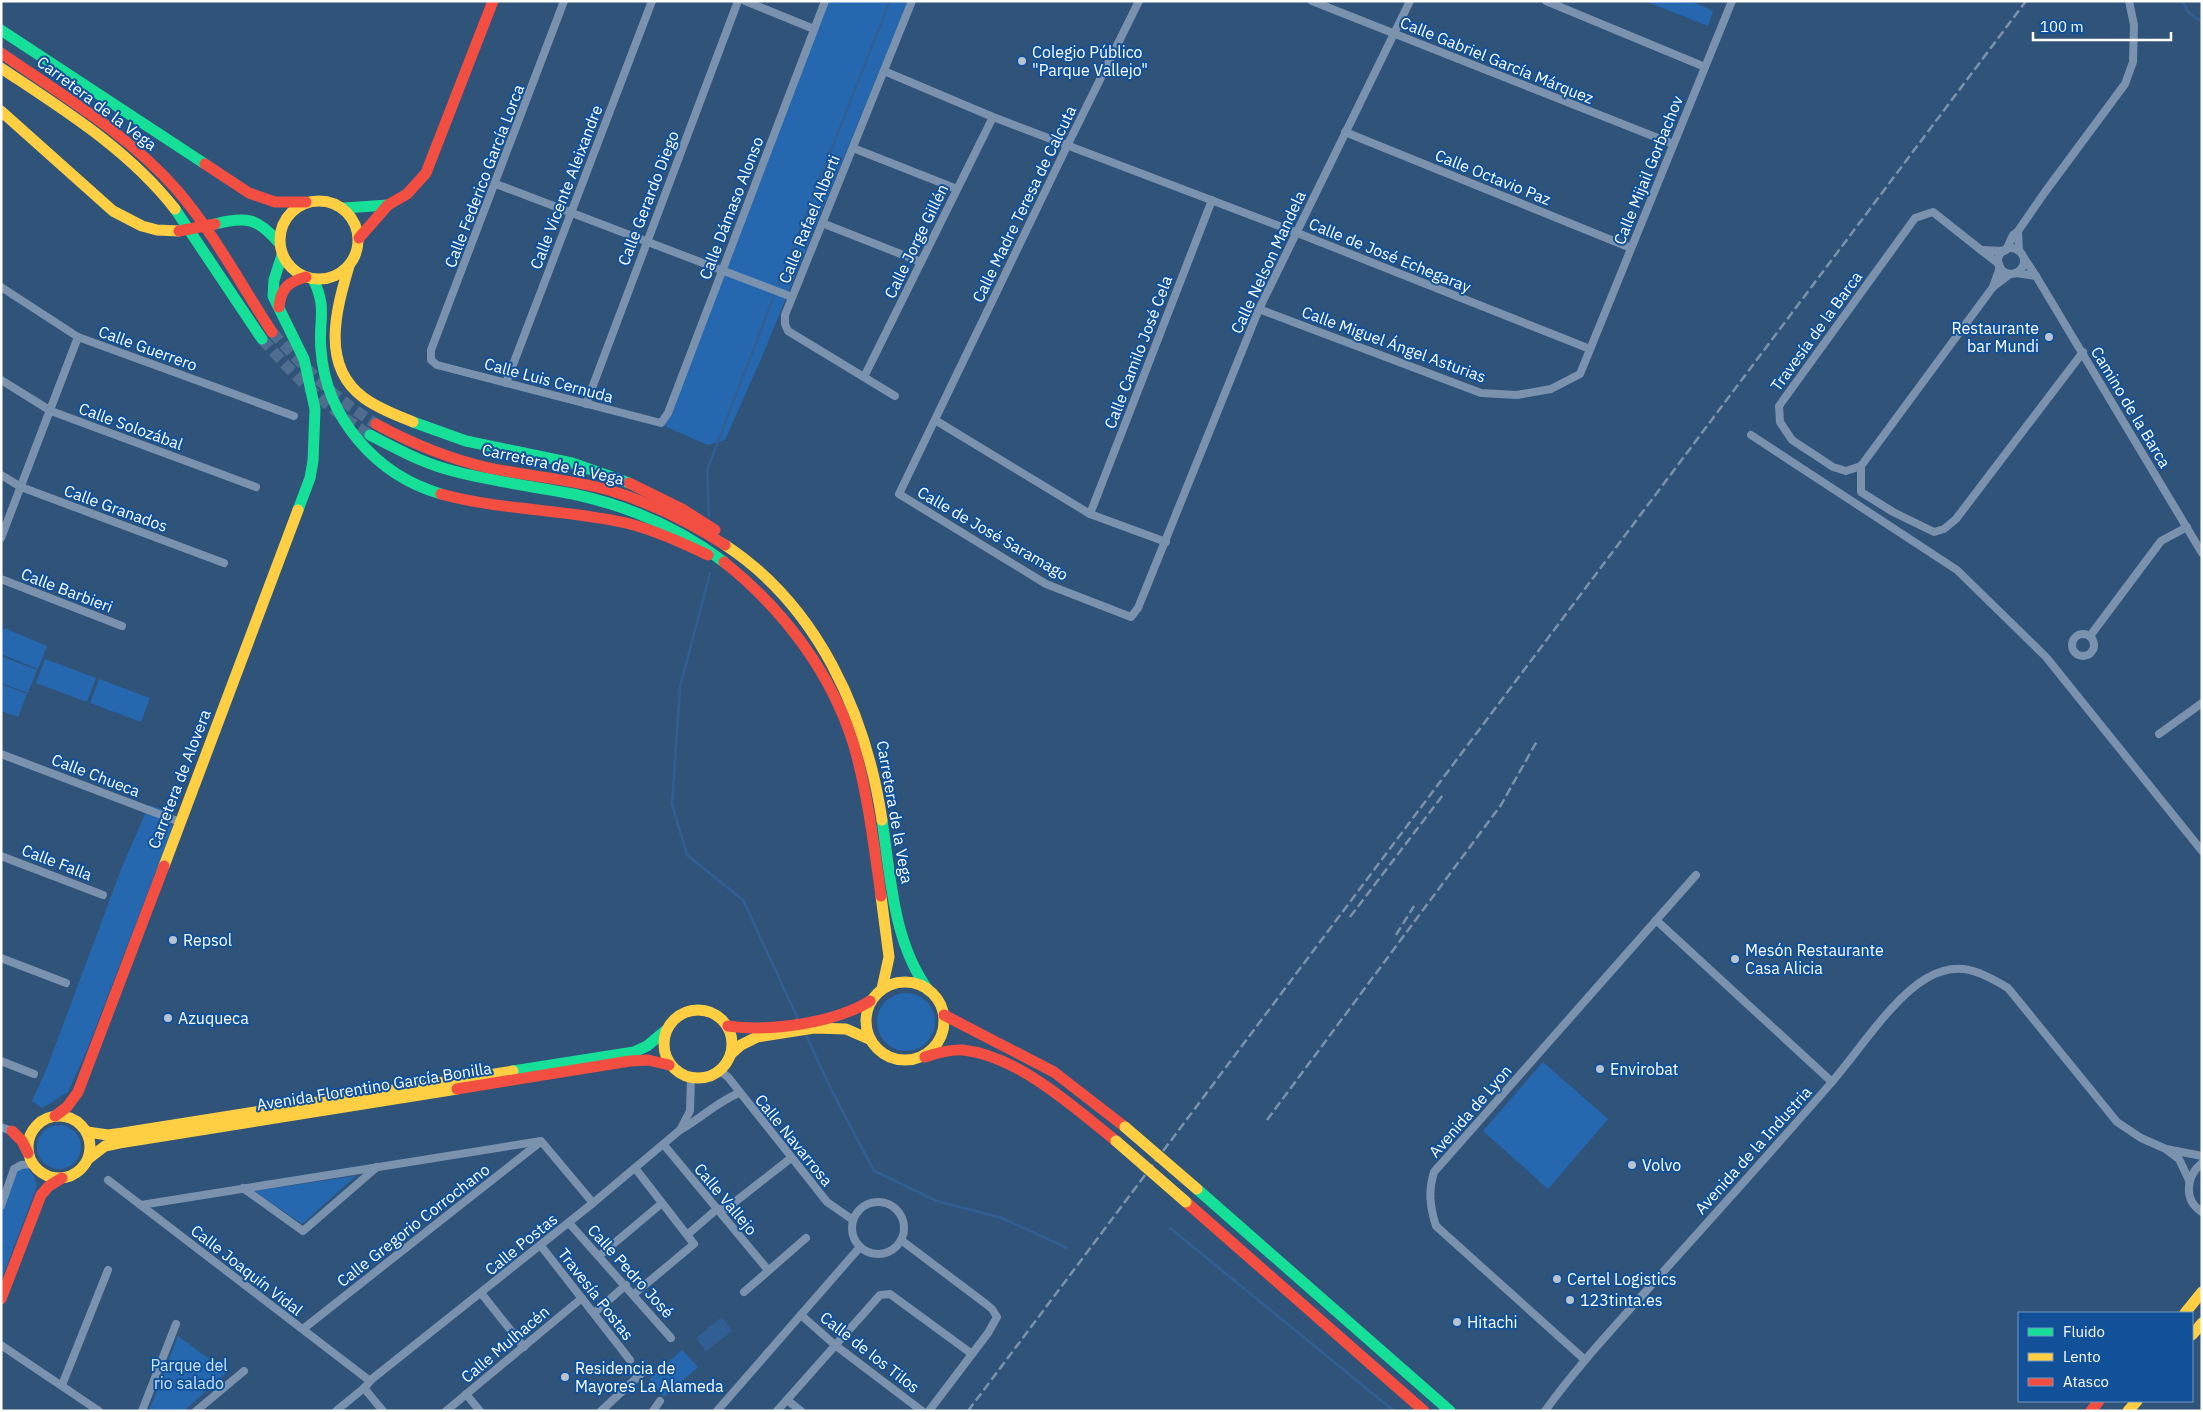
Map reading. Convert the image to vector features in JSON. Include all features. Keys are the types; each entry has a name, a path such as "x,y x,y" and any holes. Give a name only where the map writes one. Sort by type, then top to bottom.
{"main road":[{"path":"359,238 388,205 407,194 428,168 492,1"},
{"path":"1,30 249,193 275,202 320,200 331,202 344,208 352,218 359,238 357,252 349,266 336,312 335,351 345,378 352,388 367,402 447,435 573,464 634,486 709,525 736,544 760,572"},
{"name":"Carretera de la Vega","path":"1,53 118,134 166,177 198,216 272,332"},
{"name":"Carretera de la Vega","path":"1,68 104,140 147,175 186,222 262,339"},
{"path":"1,111 113,211 142,226 157,230 179,230 237,218 254,220 270,230 279,243 282,255 296,272 310,278 324,303 320,340 322,360 333,401 341,417 362,447 392,473 428,491 456,499 606,519 638,526 662,534 730,566"},
{"path":"279,243 284,220 297,207 306,202"},
{"path":"344,208 388,205"},
{"name":"Carretera de Alovera","path":"55,1116 71,1102 78,1092 310,478 317,434 313,391 304,359 274,301 272,289 282,255"},
{"path":"279,308 280,294 284,286 290,282 310,278 322,279 336,275 349,266"},
{"name":"Carretera de la Vega","path":"376,424 418,445 468,463 594,487 632,497 696,526 716,538 760,572 791,604 815,634 839,674 854,708 875,777 903,945 912,967 928,990"},
{"name":"Carretera de la Vega","path":"370,435 406,454 444,468 481,478 586,497 632,510 661,522 719,556 767,599 794,631 829,688 847,727 865,789 884,920 889,963 882,989"},
{"path":"869,1038 846,1029 814,1028 757,1038 741,1045 731,1054 720,1071 709,1077 691,1078 680,1074 669,1065 663,1044 665,1031 670,1022 690,1010 713,1012 728,1026 740,1029 754,1028 814,1020 842,1014 870,1001 882,989 893,984 905,982 917,984 928,990 939,1001 944,1015 944,1029 939,1041 931,1051 919,1058"},
{"path":"870,1001 865,1018 869,1038 875,1048 885,1056 902,1061 948,1050 960,1050 985,1055 1024,1074 1054,1093 1116,1141 1424,1411"},
{"path":"944,1015 1054,1072 1091,1099 1197,1189 1450,1411"},
{"path":"728,1026 732,1039 731,1054"},
{"name":"Avenida Florentino García Bonilla","path":"83,1128 108,1135 124,1133 634,1052 647,1046 665,1031"},
{"name":"Avenida Florentino García Bonilla","path":"88,1159 105,1146 138,1140 630,1061 648,1060 669,1065"},
{"name":"Carretera de Alovera","path":"78,1092 77,1105 83,1128"},
{"path":"1,1299 41,1195 49,1186 62,1178 78,1172 88,1159 90,1141 83,1128 73,1119 55,1116 41,1122 35,1127 30,1136 28,1146 41,1195"},
{"path":"7,1129 35,1127"},
{"path":"7,1129 22,1142 33,1163 45,1175 62,1178"},
{"path":"2186,1312 2202,1292"},
{"path":"2193,1334 2202,1322"}],"street":[{"name":"Calle Federico García Lorca","path":"431,360 431,350 496,184 564,1"},
{"name":"Calle Vicente Aleixandre","path":"506,383 652,1"},
{"name":"Calle Gerardo Diego","path":"586,404 738,1"},
{"path":"745,1 814,29"},
{"name":"Calle Dámaso Alonso","path":"661,423 668,413 824,1"},
{"name":"Calle Rafael Alberti","path":"895,396 788,331 785,324 785,315 912,1"},
{"name":"Calle Madre Teresa de Calcuta","path":"935,420 1139,1"},
{"name":"Calle Nelson Mandela","path":"1166,542 1259,308 1410,1"},
{"path":"1546,1 1705,67"},
{"name":"Calle Mijail Gorbachov","path":"1590,349 1732,1"},
{"path":"2083,352 1956,519 1944,529 1934,532 1893,512 1861,492 1861,466 1993,287 2000,266 1999,258 2013,235 2018,231 2056,176 2125,84 2133,62 2134,25 2129,1"},
{"name":"Calle Gabriel García Márquez","path":"1314,2 1673,144"},
{"name":"Calle de José Echegaray","path":"884,71 993,117 1295,232 1590,349"},
{"name":"Calle Jorge Gillén","path":"864,377 993,117"},
{"name":"Calle Octavio Paz","path":"1345,132 1631,248"},
{"path":"852,148 956,190"},
{"path":"496,184 570,214 792,297"},
{"name":"Calle Camilo José Cela","path":"1090,514 1212,200"},
{"name":"Travesía de la Barca","path":"1861,466 1846,471 1833,468 1792,440 1780,422 1779,406 1915,218 1932,212 1981,250"},
{"path":"822,223 921,262"},
{"path":"1993,287 2023,266 2018,231"},
{"path":"1981,250 2005,250 2012,248 2022,254"},
{"path":"1981,250 2000,266 2013,273 2036,276"},
{"name":"Camino de la Barca","path":"2022,254 2083,352 2202,553"},
{"name":"Calle Guerrero","path":"1,287 78,337 294,416"},
{"name":"Calle Miguel Ángel Asturias","path":"1259,308 1481,393 1516,395 1551,389 1580,374 1590,349"},
{"path":"1,538 78,337"},
{"name":"Calle Luis Cernuda","path":"431,360 437,365 661,423"},
{"name":"Calle Solozábal","path":"1,380 51,411 256,487"},
{"path":"935,420 1090,514 1166,542"},
{"name":"Calle de José Saramago","path":"935,420 899,494 1046,584 1131,616 1138,608 1166,542"},
{"path":"1751,435 1957,570 2046,657 2202,851"},
{"name":"Calle Granados","path":"1,475 21,487 224,563"},
{"path":"2090,636 2161,541 2187,527"},
{"name":"Calle Barbieri","path":"1,579 122,626"},
{"path":"2159,734 2202,703"},
{"name":"Calle Chueca","path":"1,754 180,822"},
{"name":"Calle Falla","path":"1,856 103,894"},
{"name":"Avenida de Lyon","path":"1585,1360 1436,1226 1430,1207 1429,1188 1434,1172 1696,875"},
{"path":"1656,920 1832,1082"},
{"path":"1,958 66,983"},
{"name":"Avenida de la Industria","path":"1545,1411 1585,1360 1832,1082 1908,990 1928,977 1948,969 1969,969 1986,975 2008,988 2117,1122 2141,1138 2166,1149"},
{"path":"1,1061 34,1074"},
{"name":"Calle Navarrosa","path":"720,1071 728,1078 826,1202 853,1220"},
{"name":"Calle Postas","path":"336,1411 541,1246 680,1130 690,1111 691,1078"},
{"path":"680,1130 694,1122 721,1101 739,1093"},
{"path":"141,1205 541,1142 593,1203"},
{"name":"Calle Gregorio Corrochano","path":"303,1330 541,1142"},
{"name":"Calle Vallejo","path":"664,1145 768,1270"},
{"path":"2166,1149 2202,1156"},
{"path":"2166,1149 2178,1159 2189,1180"},
{"path":"687,1236 717,1209 726,1209 791,1158"},
{"path":"1,1206 14,1169 33,1163"},
{"path":"2202,1163 2193,1171 2189,1180 2189,1196 2192,1204 2202,1212"},
{"path":"243,1188 303,1231 377,1167"},
{"path":"634,1294 694,1244 661,1204 635,1168"},
{"name":"Calle Joaquín Vidal","path":"108,1180 303,1330 367,1385 383,1411"},
{"path":"880,1203 888,1205 900,1216 903,1224 901,1240 896,1247 882,1254 874,1254 860,1247 853,1234 853,1220 863,1207 880,1203"},
{"path":"599,1256 661,1204"},
{"name":"Calle Pedro José","path":"569,1223 634,1294 671,1338"},
{"path":"744,1292 806,1238"},
{"path":"901,1240 992,1309 996,1317 988,1333 929,1411"},
{"name":"Travesía Postas","path":"541,1246 630,1360"},
{"path":"717,1411 860,1247"},
{"path":"62,1385 108,1270"},
{"path":"594,1313 626,1285"},
{"path":"481,1293 524,1347"},
{"path":"778,1411 880,1295 890,1294 972,1354"},
{"name":"Calle Mulhacén","path":"446,1411 582,1298"},
{"name":"Calle de los Tilos","path":"801,1315 836,1345 922,1411"},
{"path":"142,1411 176,1324"},
{"path":"1,1345 99,1411"},
{"path":"196,1411 244,1370"},
{"path":"601,1411 642,1373"},
{"path":"466,1394 480,1411"},
{"path":"787,1400 801,1411"},
{"path":"653,1411 660,1401"}],"green space":[{"path":"827,1 908,1 761,359 725,440 708,445 664,426"},
{"path":"1645,1 1691,1 1713,11 1708,26"},
{"path":"4,628 47,646 38,669 1,654 1,635"},
{"path":"1,656 37,670 28,693 1,683"},
{"path":"45,659 96,678 87,702 36,683"},
{"path":"99,679 150,698 141,722 90,703"},
{"path":"1,684 27,694 18,717 1,711"},
{"path":"149,805 162,809 173,827 87,1050 68,1092 42,1108 32,1101 47,1068 122,867"},
{"path":"906,993 917,995 930,1006 935,1022 933,1033 922,1046 906,1051 895,1049 882,1038 877,1022 879,1011 890,998"},
{"path":"1543,1062 1608,1119 1548,1189 1483,1131"},
{"path":"63,1125 75,1131 80,1138 80,1156 75,1163 68,1168 55,1169 47,1166 40,1159 37,1143 40,1135 47,1128"},
{"path":"25,1164 34,1176 37,1186 1,1281 1,1213 18,1167"},
{"path":"356,1176 302,1224 254,1191"},
{"name":"Parque del rio salado","path":"178,1336 227,1372 184,1411 149,1411"},
{"path":"682,1350 698,1367 664,1397 649,1379"}],"shaded area":[{"path":"722,1317 732,1331 706,1351 696,1338"}],"waterway":[{"path":"778,285 890,1"},
{"path":"2182,1 2189,13 2202,22"},
{"path":"709,516 707,470 774,296"},
{"path":"710,573 680,687 672,804 687,855 743,900 798,1019"},
{"path":"805,1033 833,1093 874,1171 937,1201 1002,1218 1067,1248"},
{"path":"1170,1228 1394,1411"}],"tunnel":[{"path":"272,332 321,382 347,404 376,424"},
{"path":"262,339 287,367 325,403 370,435"}],"railway":[{"path":"968,1411 2026,1"},
{"path":"1267,1120 1501,805 1537,741"},
{"path":"1350,917 1443,795"},
{"path":"1396,935 1414,906"}],"traffic: fast":[{"path":"1,30 205,164"},
{"path":"344,208 388,205"},
{"path":"175,209 262,339"},
{"path":"215,224 235,220 251,221 264,228 279,243"},
{"path":"282,255 274,280 273,296 304,359 315,409 313,461 310,478 298,510"},
{"path":"313,279 318,289 322,314 320,340 325,375 333,399 344,420 358,440 376,458 396,473 417,485 441,494"},
{"path":"413,422 466,441 572,463 629,483"},
{"path":"370,435 417,458 446,469 494,480 573,494 614,505 671,528 724,562"},
{"path":"882,820 891,887 900,930 916,971 928,990"},
{"path":"513,1071 634,1052 647,1046 665,1031"},
{"path":"1197,1189 1450,1411"}],"traffic: slow":[{"path":"1,68 71,115 116,149 157,187 175,209"},
{"path":"1,111 113,211 142,226 157,230 179,231"},
{"path":"311,201 327,201 341,207 352,218 358,232 358,240 358,248 352,262 341,273 327,279 311,279 297,273 286,262 280,248 280,232 286,218 297,207 311,201"},
{"path":"349,266 336,319 336,354 341,370 350,385 364,398 382,409 413,422"},
{"path":"164,866 298,510"},
{"path":"725,545 758,570 787,599 811,631 832,666 850,702 864,741 882,820"},
{"path":"881,896 889,957 882,989"},
{"path":"897,982 913,982 927,988 938,999 944,1013 944,1021 944,1029 938,1043 927,1054 913,1060 897,1060 883,1054 872,1043 866,1029 866,1013 872,999 883,988 897,982"},
{"path":"691,1010 705,1010 717,1015 727,1025 732,1037 732,1044 732,1051 727,1063 717,1073 705,1078 691,1078 679,1073 669,1063 664,1051 664,1037 669,1025 679,1015 691,1010"},
{"path":"731,1054 741,1045 757,1037 814,1028 846,1029 869,1039"},
{"path":"87,1132 108,1135 123,1133 513,1071"},
{"path":"88,1159 105,1146 119,1143 457,1089"},
{"path":"59,1116 71,1118 81,1125 88,1135 90,1147 88,1159 81,1169 71,1176 59,1178 47,1176 37,1169 30,1159 28,1147 30,1135 37,1125 47,1118 59,1116"},
{"path":"1125,1127 1197,1189"},
{"path":"1116,1141 1186,1202"},
{"path":"2186,1312 2202,1292"},
{"path":"2193,1334 2202,1323"},
{"path":"2128,1411 2136,1402"}],"traffic: jam":[{"path":"359,238 388,205 407,194 426,173 493,1"},
{"path":"1,53 94,116 158,170 177,190 203,224 272,332"},
{"path":"205,164 249,193 275,202 306,202"},
{"path":"179,231 215,224"},
{"path":"279,307 286,287 294,281 306,277"},
{"path":"376,424 429,449 485,467 579,483 625,495 669,513 725,545"},
{"path":"629,483 682,509 715,530"},
{"path":"441,494 488,504 583,515 630,524 660,534 708,555"},
{"path":"724,562 746,580 785,622 803,644 833,693 845,719 859,764 881,896"},
{"path":"55,1116 67,1107 78,1092 164,866"},
{"path":"728,1026 763,1028 801,1024 839,1015 856,1009 870,1001"},
{"path":"944,1015 1054,1072 1125,1127"},
{"path":"925,1057 948,1051 963,1050 984,1054 1004,1062 1025,1072 1064,1099 1116,1141"},
{"path":"457,1089 630,1061 648,1060 669,1065"},
{"path":"12,1131 22,1141 28,1153"},
{"path":"1,1299 41,1195 49,1186 62,1178"},
{"path":"1186,1202 1424,1411"},
{"path":"2091,1411 2098,1402"}],"place":[{"name":"Colegio Público \"Parque Vallejo\"","path":"1022,61"},
{"name":"Restaurante bar Mundi","path":"2049,337"},
{"name":"Repsol","path":"173,940"},
{"name":"Mesón Restaurante Casa Alicia","path":"1735,959"},
{"name":"Azuqueca","path":"168,1018"},
{"name":"Envirobat","path":"1600,1069"},
{"name":"Volvo","path":"1632,1165"},
{"name":"Certel Logistics","path":"1557,1279"},
{"name":"123tinta.es","path":"1570,1300"},
{"name":"Hitachi","path":"1457,1322"},
{"name":"Residencia de Mayores La Alameda","path":"565,1377"}]}
